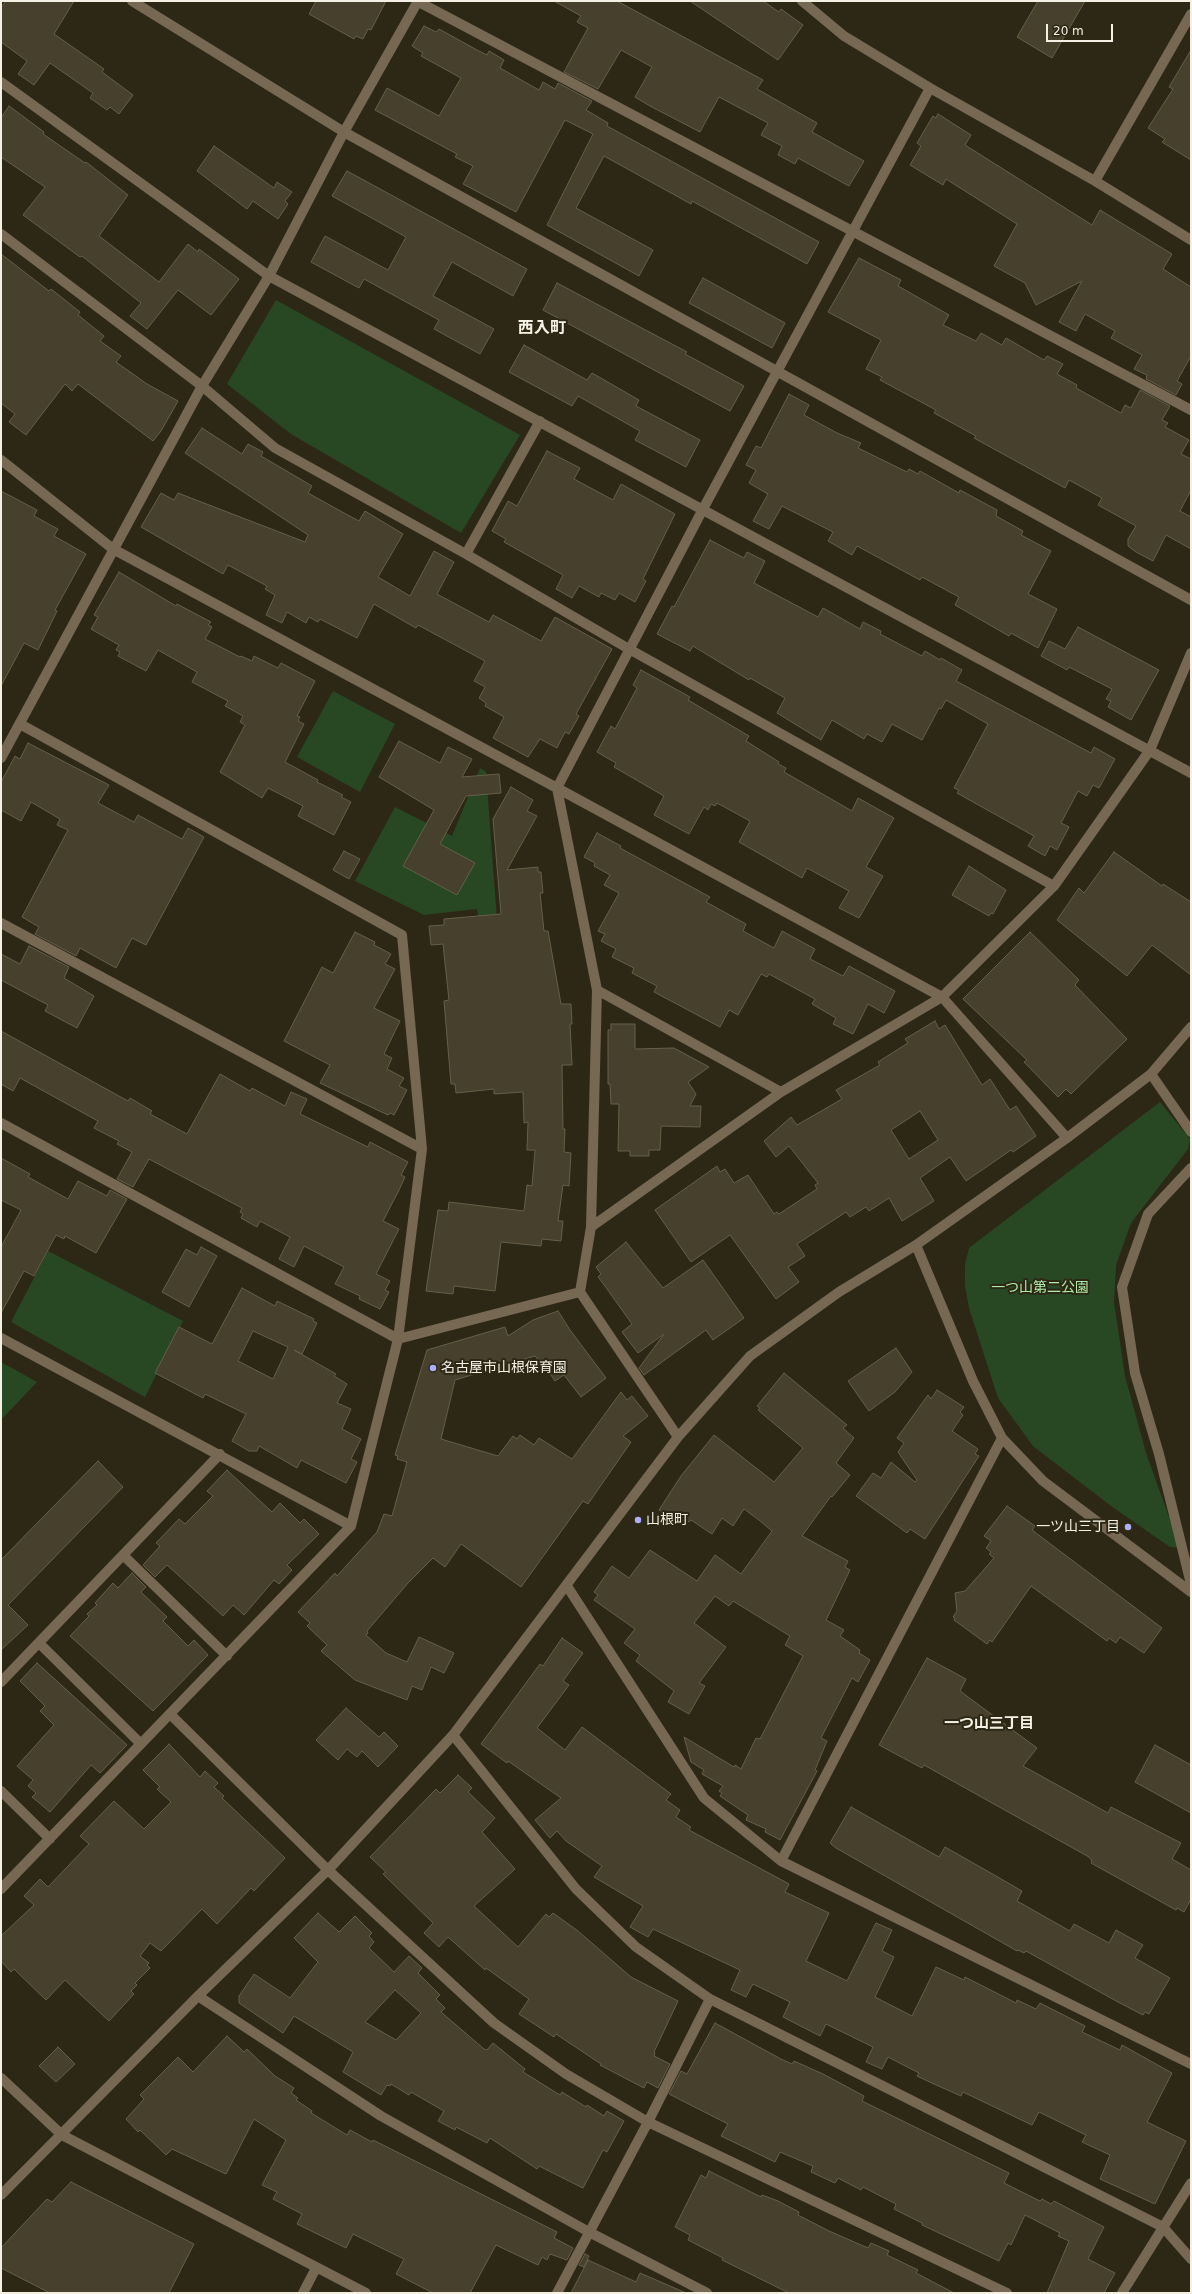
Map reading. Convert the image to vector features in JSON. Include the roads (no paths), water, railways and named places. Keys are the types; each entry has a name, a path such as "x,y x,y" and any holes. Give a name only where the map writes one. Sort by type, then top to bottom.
{"street":[{"path":"132,1 344,132 1191,600"},
{"path":"1,758 202,386 269,276 344,132 418,1 851,232 1191,410"},
{"path":"802,1 844,36 930,88 1095,181 1191,240"},
{"path":"1095,181 1190,20"},
{"path":"1,82 269,276 1191,773"},
{"path":"678,1437 580,1292 591,1227 597,990 557,788 777,370 930,88"},
{"path":"1,234 202,386 275,448 466,554 629,649 1054,886"},
{"path":"466,554 540,421"},
{"path":"1,460 113,549 942,997 1068,1138"},
{"path":"591,1227 782,1092 942,997 1054,886 1150,750 1191,653"},
{"path":"1,1889 351,1526 398,1339 422,1148 402,935 20,724"},
{"path":"1,923 422,1148"},
{"path":"597,990 782,1092"},
{"path":"1,2195 198,1996 328,1870 453,1734 567,1586 678,1437 750,1356 839,1292 916,1245 1068,1138 1151,1074 1191,1027"},
{"path":"1151,1074 1191,1132"},
{"path":"1,1123 398,1339 580,1292"},
{"path":"1191,1168 1148,1214 1122,1287 1135,1372 1159,1454 1191,1584"},
{"path":"916,1245 973,1381 1002,1438 1043,1482 1191,1592"},
{"path":"1,1338 220,1454 351,1526"},
{"path":"781,1861 1002,1438"},
{"path":"1,1682 220,1454"},
{"path":"123,1555 227,1656"},
{"path":"567,1586 704,1798 781,1861 1191,2064"},
{"path":"39,1643 142,1744"},
{"path":"170,1714 328,1870 494,2023 566,2074 648,2122 1007,2293"},
{"path":"453,1734 576,1889 636,1947 710,1999 1163,2227 1191,2260"},
{"path":"1,1791 50,1839"},
{"path":"198,1996 381,2116 589,2232 706,2293"},
{"path":"557,2293 648,2122 710,1999"},
{"path":"1,2078 62,2135 366,2293"},
{"path":"1122,2293 1191,2182"},
{"path":"303,2293 316,2268"}],"place":[{"name":"名古屋市山根保育園","path":"433,1368"},
{"name":"山根町","path":"638,1520"},
{"name":"一ツ山三丁目","path":"1128,1527"}],"district":[{"name":"西入町","path":"542,329"},
{"name":"一つ山三丁目","path":"989,1724"}],"park label":[{"name":"一つ山第二公園","path":"1040,1288"}]}
